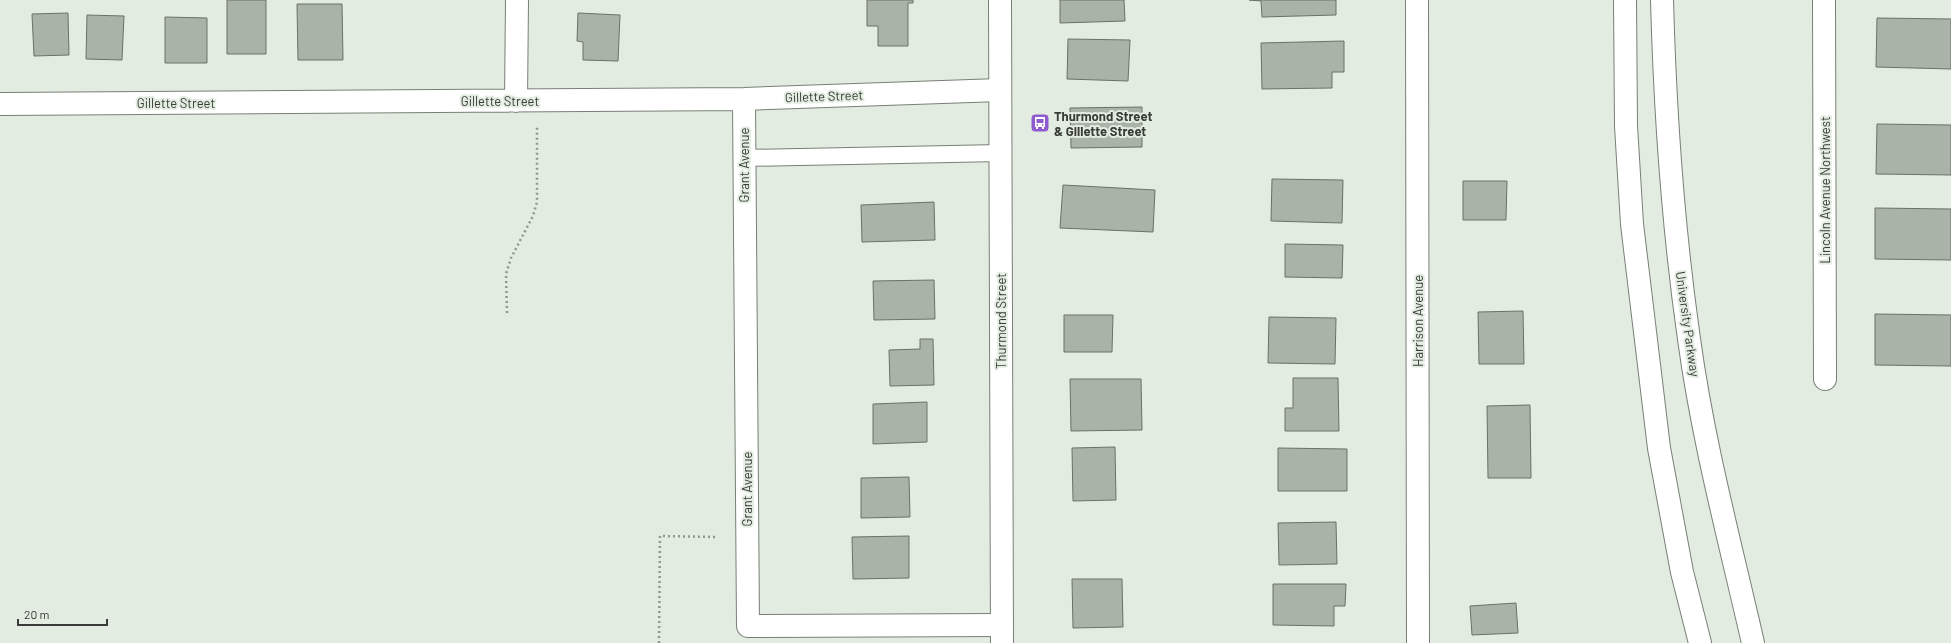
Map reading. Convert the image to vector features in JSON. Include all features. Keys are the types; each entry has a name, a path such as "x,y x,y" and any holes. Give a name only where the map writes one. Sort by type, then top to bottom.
{"street":[{"path":"516,101 517,0"},
{"name":"Thurmond Street","path":"1000,0 1002,634"},
{"name":"Harrison Avenue","path":"1417,0 1418,643"},
{"path":"1625,0 1626,126 1632,224 1659,448 1682,572 1700,643"},
{"name":"University Parkway","path":"1662,0 1665,106 1675,221 1689,340 1710,459 1754,643"},
{"name":"Lincoln Avenue Northwest","path":"1824,0 1826,379"},
{"name":"Gillette Street","path":"0,104 744,99 1000,90"},
{"name":"Grant Avenue","path":"744,99 748,626 1002,634"}],"lane":[{"path":"744,158 1000,153"}],"path":[{"path":"507,313 506,274 511,258 533,216 537,202 537,122"},
{"path":"659,643 660,536 716,537"}],"building":[{"path":"227,0 266,0 266,54 227,54"},
{"path":"867,0 913,0 913,3 908,3 908,46 878,46 878,26 867,26"},
{"path":"1060,0 1124,0 1125,21 1060,23"},
{"path":"1249,0 1336,0 1336,15 1262,17 1261,1"},
{"path":"297,4 342,4 343,60 298,60"},
{"path":"68,13 69,55 34,56 32,14"},
{"path":"578,13 620,15 618,61 583,60 583,42 577,41"},
{"path":"87,15 124,16 122,60 86,59"},
{"path":"165,17 207,18 207,63 165,63"},
{"path":"1877,18 1951,19 1951,69 1876,67"},
{"path":"1068,39 1130,40 1128,81 1067,79"},
{"path":"1344,41 1344,72 1332,72 1332,88 1262,89 1261,43"},
{"path":"1142,107 1142,147 1071,148 1070,108"},
{"path":"1877,124 1951,125 1951,175 1876,174"},
{"path":"1272,179 1343,180 1342,223 1271,221"},
{"path":"1463,181 1507,181 1506,220 1463,220"},
{"path":"1063,185 1155,190 1153,232 1060,228"},
{"path":"934,202 935,240 862,242 861,205"},
{"path":"1875,208 1951,209 1951,260 1875,259"},
{"path":"1285,244 1343,245 1342,278 1285,277"},
{"path":"934,280 935,319 874,320 873,281"},
{"path":"1523,311 1524,364 1479,364 1478,312"},
{"path":"1875,314 1951,315 1951,366 1875,365"},
{"path":"1064,315 1113,315 1112,352 1064,352"},
{"path":"1269,317 1336,318 1335,364 1268,363"},
{"path":"920,339 933,339 934,385 890,386 889,350 920,349"},
{"path":"1293,378 1338,378 1339,431 1285,431 1285,408 1293,408"},
{"path":"1070,379 1141,379 1142,430 1071,431"},
{"path":"927,402 927,442 873,444 873,404"},
{"path":"1530,405 1531,478 1488,478 1487,406"},
{"path":"1115,447 1116,500 1073,501 1072,448"},
{"path":"1278,448 1347,449 1347,491 1278,491"},
{"path":"909,477 910,517 861,518 861,478"},
{"path":"1336,522 1337,564 1279,565 1278,523"},
{"path":"909,536 909,578 853,579 852,537"},
{"path":"1072,579 1122,579 1123,627 1073,628"},
{"path":"1273,584 1346,584 1345,606 1334,606 1334,626 1273,625"},
{"path":"1516,603 1518,633 1472,635 1470,606"}],"place":[{"name":"Thurmond Street & Gillette Street","path":"1040,123"}]}
